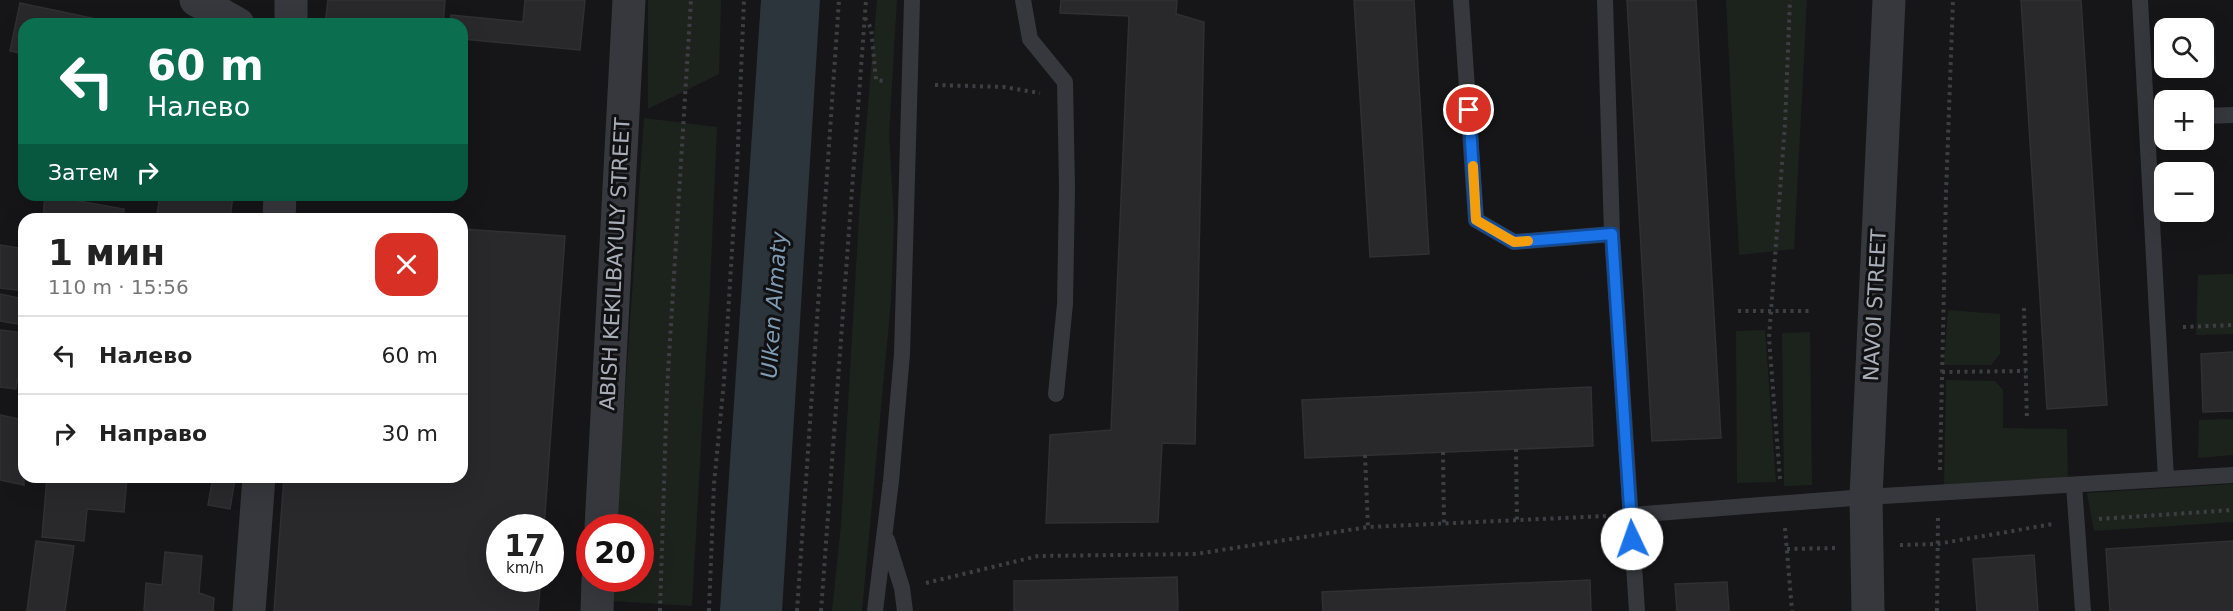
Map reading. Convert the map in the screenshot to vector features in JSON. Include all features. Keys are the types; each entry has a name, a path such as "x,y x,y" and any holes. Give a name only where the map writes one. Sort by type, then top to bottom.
{"street":[{"path":"196,0 228,18"},
{"path":"291,0 291,18"},
{"name":"ABISH KEKILBAYULY STREET","path":"602,514 629,0"},
{"name":"NAVOI STREET","path":"1868,611 1866,497 1889,0"},
{"path":"249,611 259,483"},
{"path":"597,611 598,592"}],"lane":[{"path":"875,611 885,534 902,354 912,0"},
{"path":"1023,0 1030,39 1065,82 1067,188 1065,304 1056,394"},
{"path":"1461,0 1476,220 1514,242 1612,234"},
{"path":"1605,0 1612,234 1637,611"},
{"path":"2140,0 2166,479"},
{"path":"2214,116 2233,115"},
{"path":"2146,117 2154,117"},
{"path":"1631,515 1866,497 2233,475"},
{"path":"2074,485 2083,611"},
{"path":"885,534 902,588 904,611"}],"path":[{"path":"660,611 667,389 691,0"},
{"path":"709,611 714,484 724,381 737,169 744,0"},
{"path":"797,611 839,0"},
{"path":"821,611 866,0"},
{"path":"1790,0 1785,124 1769,338 1792,611"},
{"path":"1937,611 1953,0"},
{"path":"864,18 871,28 876,80 911,84 1004,87 1034,90 1045,95"},
{"path":"2024,308 2027,420"},
{"path":"1738,311 1812,311"},
{"path":"2157,329 2233,325"},
{"path":"1942,372 2025,371"},
{"path":"1516,449 1517,521"},
{"path":"1443,452 1444,525"},
{"path":"1365,455 1368,527"},
{"path":"1893,546 1937,544 2076,520 2233,510"},
{"path":"902,588 1038,556 1196,554 1368,527 1631,515"},
{"path":"1787,549 1836,548"}],"shaded area":[{"path":"648,0 721,0 719,74 648,109"},
{"path":"877,0 897,0 889,135 894,219 891,301 862,611 832,611 841,525 860,200"},
{"path":"1726,0 1807,0 1794,249 1739,255"},
{"path":"2214,21 2216,69 2214,69"},
{"path":"644,118 717,127 692,606 611,601 612,592 654,592 654,514 617,514"},
{"path":"2233,274 2233,334 2196,335 2198,275"},
{"path":"1948,310 2000,314 2000,354 1991,365 1944,365"},
{"path":"1765,330 1776,482 1737,483 1736,331"},
{"path":"1810,332 1812,485 1784,486 1782,333"},
{"path":"1946,380 1995,381 2003,390 2003,428 2067,429 2068,483 1944,486"},
{"path":"2233,419 2233,455 2198,458 2199,420"},
{"path":"2233,484 2233,522 2094,531 2087,493"}],"water":[{"name":"Ulken Almaty","path":"761,0 820,0 782,611 720,611"}],"building":[{"path":"328,0 445,0 444,18 326,18"},
{"path":"525,0 585,0 580,50 468,40 468,18 451,18 451,15 523,22"},
{"path":"1061,0 1177,0 1176,14 1204,22 1195,444 1162,443 1158,522 1046,523 1050,435 1111,430 1129,16 1060,13"},
{"path":"1354,0 1414,0 1429,254 1370,257"},
{"path":"1627,0 1696,0 1721,438 1652,441"},
{"path":"2021,0 2081,0 2107,405 2047,409"},
{"path":"20,3 91,18 18,18 18,53 10,51"},
{"path":"44,201 79,201 124,209 124,213 44,213"},
{"path":"159,201 232,201 231,213 157,213"},
{"path":"468,229 565,236 545,514 486,514 486,592 540,592 538,611 274,611 284,483 468,483"},
{"path":"0,245 18,248 18,290 0,288"},
{"path":"0,294 18,298 18,324 0,321"},
{"path":"0,330 18,332 16,389 0,387"},
{"path":"2233,352 2233,411 2203,412 2201,354"},
{"path":"1591,387 1593,446 1305,458 1302,400"},
{"path":"0,415 18,419 18,483 24,483 24,485 0,480"},
{"path":"46,483 126,483 124,512 87,509 84,541 42,537"},
{"path":"212,483 234,483 230,509 208,505"},
{"path":"36,541 74,546 65,611 27,611"},
{"path":"2233,541 2233,611 2110,611 2106,549"},
{"path":"165,552 202,556 199,593 214,598 213,611 144,611 146,583 162,585"},
{"path":"2034,555 2038,611 1977,611 1973,559"},
{"path":"1177,577 1178,611 1014,611 1014,581"},
{"path":"1590,580 1591,611 1323,611 1322,592"},
{"path":"1727,582 1729,611 1677,611 1675,584"}],"slow traffic":[{"path":"1473,166 1476,220 1514,242 1528,241"}],"route":[{"path":"1469,110 1476,220 1514,242 1612,234 1632,539"}]}
